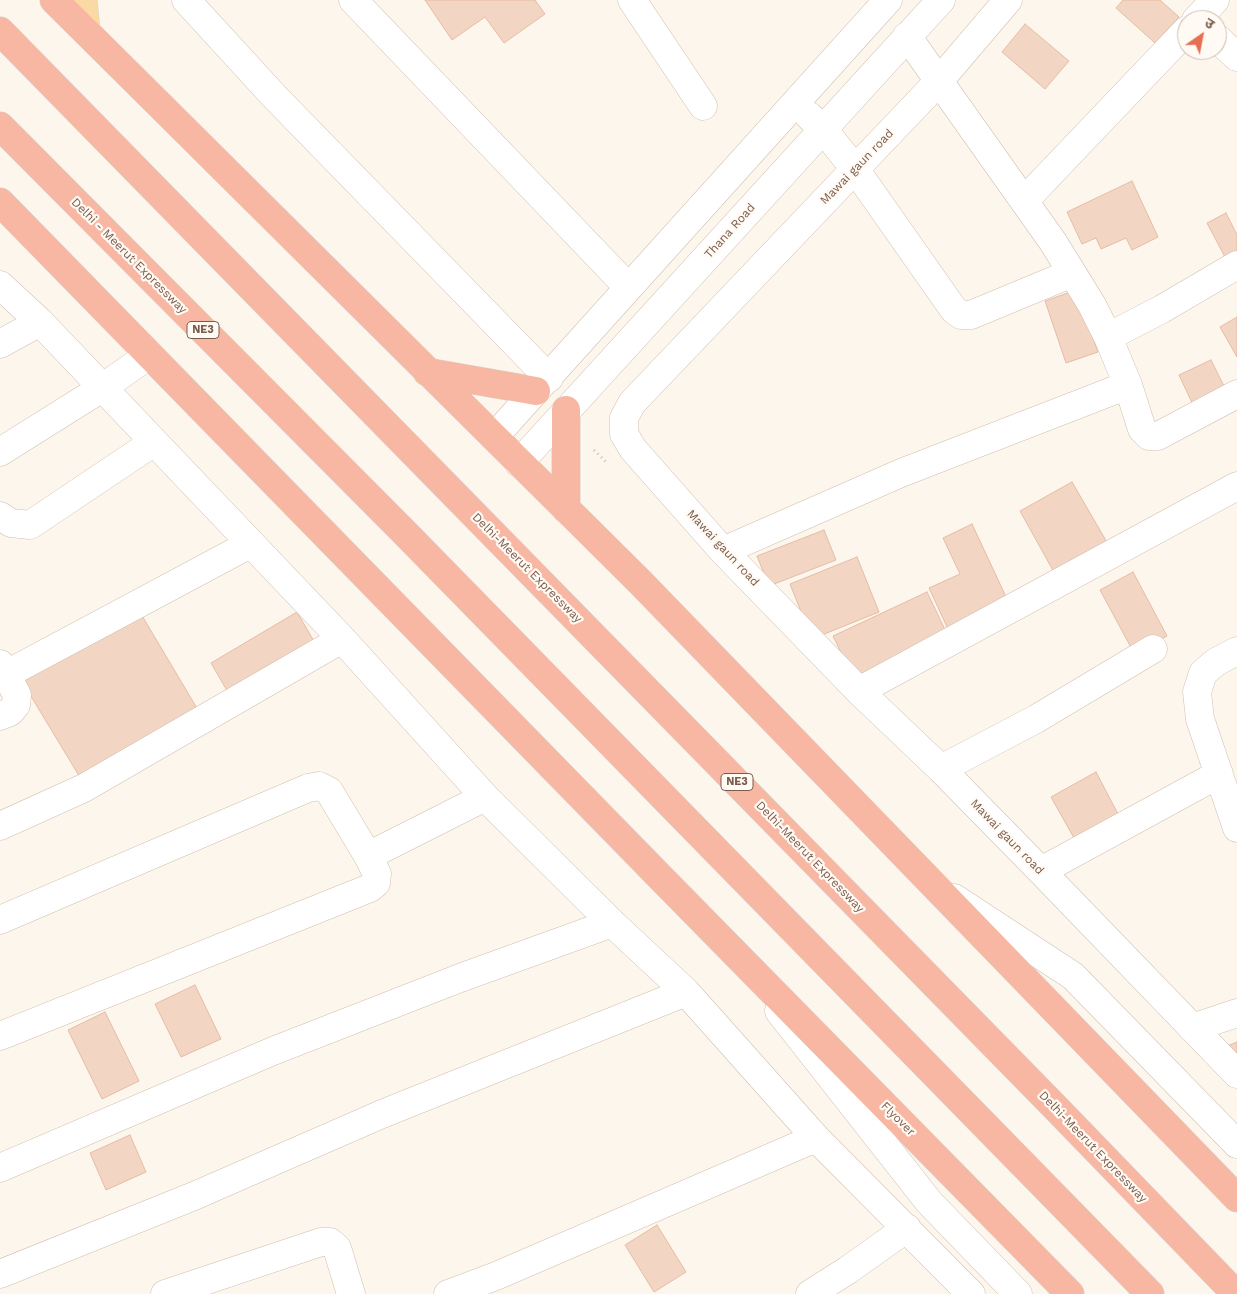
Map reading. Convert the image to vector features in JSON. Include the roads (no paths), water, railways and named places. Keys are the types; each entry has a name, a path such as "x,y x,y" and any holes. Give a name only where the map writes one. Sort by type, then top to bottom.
{"highway":[{"path":"54,0 641,583 1237,1198"},
{"name":"Delhi-Meerut Expressway","path":"0,31 610,652 1236,1294"},
{"name":"Delhi - Meerut Expressway","path":"0,126 406,534 1150,1294"},
{"name":"Flyover","path":"0,202 1070,1294"},
{"path":"427,372 543,384"},
{"path":"566,410 566,509"}],"main road":[{"path":"83,0 86,31"}],"street":[{"path":"186,0 543,384"},
{"path":"632,0 703,106"},
{"path":"494,438 887,0"},
{"name":"Thana Road","path":"519,463 941,0"},
{"name":"Mawai gaun road","path":"1008,0 939,81 632,403 624,418 624,434 633,449 723,551 859,691 941,769 1237,1074"},
{"path":"354,1 628,287"},
{"path":"907,36 1053,242 1092,305 1128,385 1142,429 1149,436 1158,436 1237,394"},
{"path":"1024,201 1177,41"},
{"path":"1227,48 1237,57"},
{"path":"794,104 823,128 855,169 954,310 961,315 971,314 1072,273"},
{"path":"1108,337 1162,309 1237,265"},
{"path":"0,285 40,322 342,639 485,797 612,923 686,992 816,1138 971,1294"},
{"path":"0,344 40,322"},
{"path":"0,452 102,388 149,355"},
{"path":"723,551 901,473 1128,385"},
{"path":"0,516 11,523 30,525 154,442"},
{"path":"859,691 1237,486"},
{"path":"0,716 10,712 16,705 16,695 3,669 250,544"},
{"path":"0,826 84,788 342,639"},
{"path":"941,769 1036,719 1153,649"},
{"path":"1237,651 1216,662 1203,673 1197,692 1200,720 1219,774 1233,801 1237,828"},
{"path":"1041,871 1219,774"},
{"path":"0,920 299,792 319,786 329,791 378,874 376,883 370,888 0,1036"},
{"path":"368,856 485,797"},
{"path":"936,886 1073,976 1237,1144"},
{"path":"0,1168 273,1051 460,978 612,923"},
{"path":"725,944 929,1202 1018,1294"},
{"path":"0,1274 194,1196 391,1110 686,992"},
{"path":"1192,1028 1237,1013"},
{"path":"448,1294 496,1276 816,1138"},
{"path":"810,1294 848,1270 907,1228"},
{"path":"165,1294 322,1242 330,1242 337,1248 351,1294"}]}
